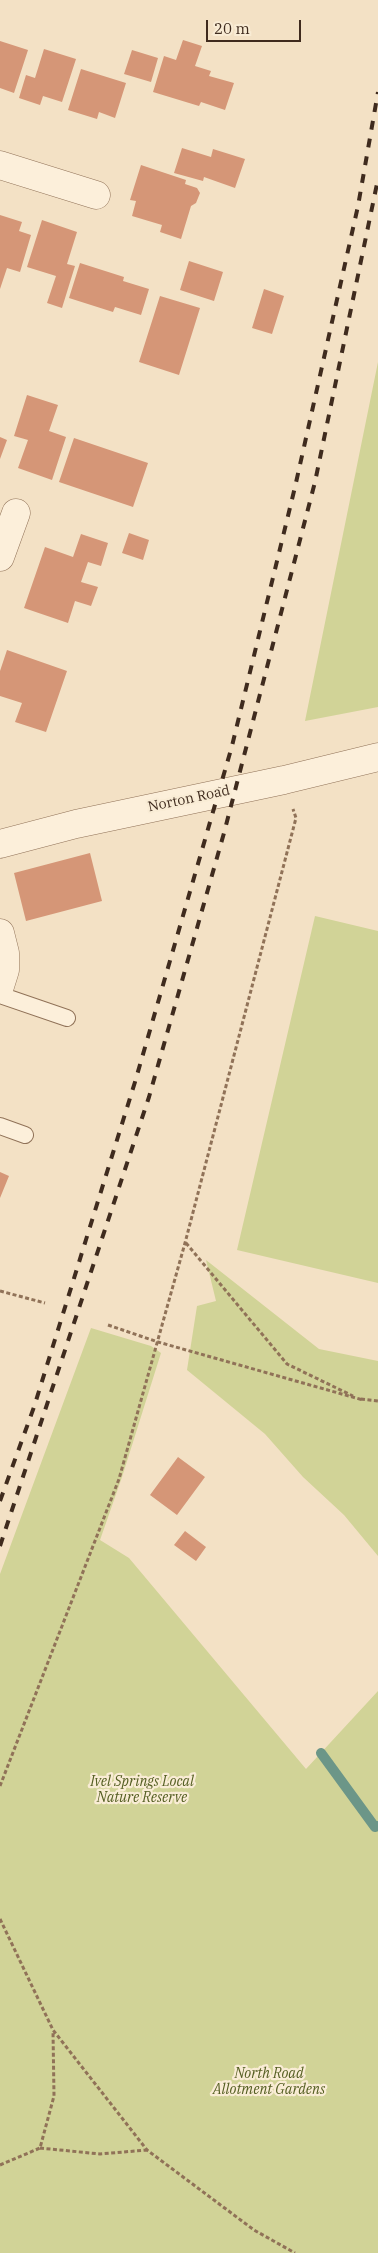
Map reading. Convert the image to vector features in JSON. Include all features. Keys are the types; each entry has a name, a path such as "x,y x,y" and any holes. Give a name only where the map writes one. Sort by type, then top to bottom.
{"street":[{"path":"0,165 96,195"},
{"path":"0,557 16,513"},
{"name":"Norton Road","path":"0,844 85,822 284,780 378,756"},
{"path":"0,933 5,953 5,970 0,986"}],"lane":[{"path":"0,995 67,1018"},
{"path":"0,1126 25,1135"}],"path":[{"path":"0,1786 119,1480 186,1243 296,818 284,780"},
{"path":"186,1243 287,1364 363,1400"},
{"path":"0,1291 45,1303"},
{"path":"108,1325 158,1342 363,1400 378,1401"},
{"path":"0,1919 53,2030 147,2150 254,2230 295,2253"},
{"path":"40,2148 54,2096 53,2030"},
{"path":"0,2165 40,2148 100,2154 147,2150"}],"green space":[{"path":"378,362 378,707 305,721"},
{"path":"315,916 378,931 378,1283 237,1250"},
{"path":"206,1260 319,1349 378,1361 378,1556 344,1515 303,1477 265,1434 187,1370 197,1306 216,1301"},
{"name":"Ivel Springs Local Nature Reserve","path":"91,1328 151,1346 161,1353 100,1540 129,1558 306,1769 378,1691 378,2253 0,2253 0,1574"}],"building":[{"path":"183,40 202,46 195,66 211,71 209,76 234,83 225,110 201,102 199,106 153,92 164,56 176,60"},
{"path":"0,41 28,50 14,93 0,88"},
{"path":"44,49 76,59 62,102 43,96 40,105 19,98 26,75 35,78"},
{"path":"132,50 158,58 151,82 124,74"},
{"path":"81,69 126,83 115,118 99,112 97,119 68,110"},
{"path":"182,148 211,157 213,149 245,159 235,188 204,177 203,181 174,173"},
{"path":"141,165 186,180 185,184 197,188 200,193 196,203 191,206 181,239 160,232 162,225 132,216 136,201 130,200"},
{"path":"0,215 22,222 19,231 31,235 20,272 7,268 0,289"},
{"path":"42,220 77,232 67,264 75,266 62,308 47,303 56,276 27,267"},
{"path":"189,261 223,272 214,301 180,290"},
{"path":"80,263 124,277 123,281 149,289 141,315 115,307 113,312 69,298"},
{"path":"264,289 284,296 272,334 252,328"},
{"path":"160,296 200,308 179,375 139,362"},
{"path":"27,395 58,405 49,431 66,437 52,480 18,468 28,440 14,436"},
{"path":"0,437 7,440 0,459"},
{"path":"74,438 148,463 133,507 59,482"},
{"path":"129,533 149,540 143,560 122,553"},
{"path":"81,534 108,543 101,566 88,562 81,582 98,587 91,606 75,601 68,623 24,608 45,547 73,557"},
{"path":"7,650 67,671 46,732 15,722 22,703 0,696 0,671"},
{"path":"90,853 102,901 26,921 14,873"},
{"path":"0,1172 9,1176 0,1198"},
{"path":"178,1457 205,1477 177,1515 150,1495"},
{"path":"185,1531 206,1547 196,1561 174,1545"}],"waterway":[{"path":"321,1753 375,1827 378,1826"}],"railway":[{"path":"0,1501 34,1407 135,1082 232,746 295,487 358,206 378,92"},
{"path":"0,1546 149,1097 224,833 315,482 378,179"}],"park label":[{"name":"North Road Allotment Gardens","path":"269,2082"}]}
